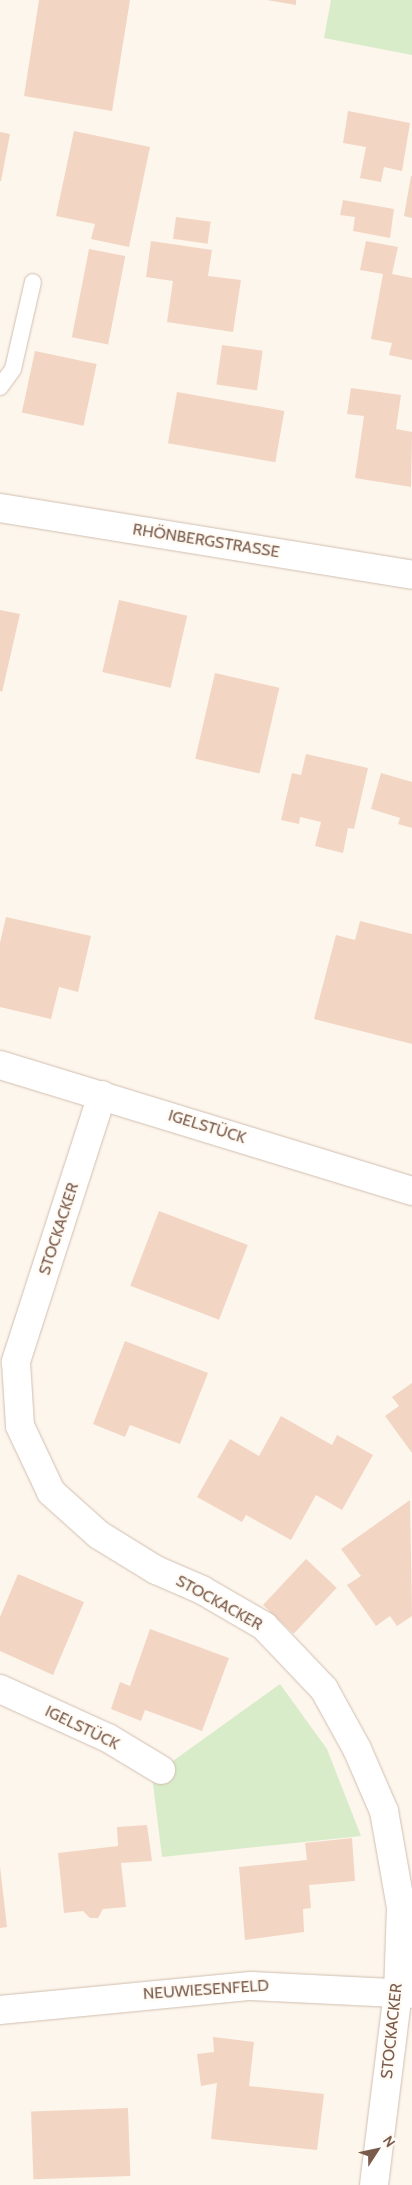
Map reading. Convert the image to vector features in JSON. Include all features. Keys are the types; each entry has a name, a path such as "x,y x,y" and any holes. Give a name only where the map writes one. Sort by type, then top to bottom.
{"street":[{"name":"RHÖNBERGSTRASSE","path":"0,508 412,575"},
{"name":"IGELSTÜCK","path":"0,1065 412,1192"},
{"name":"STOCKACKER","path":"102,1095 16,1362 20,1426 52,1492 99,1535 156,1570 202,1590 264,1626 324,1689 384,1811 401,1907 405,1993 374,2185"},
{"name":"IGELSTÜCK","path":"0,1689 108,1738 161,1770"},
{"name":"NEUWIESENFELD","path":"0,2010 251,1986 405,1993"}],"lane":[{"path":"0,387 13,370 33,282"}],"green space":[{"path":"331,0 412,0 412,55 324,38"},
{"path":"280,1684 327,1749 361,1836 162,1857 152,1776"}],"building":[{"path":"39,0 130,0 112,111 24,96"},
{"path":"267,0 296,0 296,5"},
{"path":"348,111 410,123 402,171 384,167 381,182 360,178 366,147 343,143"},
{"path":"74,131 150,147 129,247 91,239 95,224 56,216"},
{"path":"0,132 10,134 1,181 0,181"},
{"path":"412,176 412,218 404,216"},
{"path":"343,200 394,209 390,238 353,231 355,217 340,215"},
{"path":"176,217 211,222 208,244 173,239"},
{"path":"151,241 212,250 208,276 241,280 233,332 167,322 173,281 146,277"},
{"path":"366,241 398,247 392,274 412,278 412,360 389,355 392,343 371,339 383,274 360,270"},
{"path":"89,249 125,256 108,344 72,337"},
{"path":"222,345 263,351 257,390 216,385"},
{"path":"35,351 97,364 84,426 22,413"},
{"path":"351,388 401,395 396,429 412,432 411,487 355,478 364,416 347,414"},
{"path":"177,392 284,411 275,462 168,443"},
{"path":"119,600 187,616 171,688 102,672"},
{"path":"0,610 20,614 2,692 0,691"},
{"path":"215,673 279,688 260,774 195,759"},
{"path":"306,754 368,768 354,829 348,828 343,853 315,846 321,822 300,817 299,824 281,820 292,773 301,775"},
{"path":"381,773 412,782 412,828 398,824 400,818 371,809"},
{"path":"6,917 91,936 78,992 59,987 51,1019 0,1007 0,943"},
{"path":"360,921 412,934 412,1044 314,1019 336,935 355,940"},
{"path":"159,1211 248,1245 219,1320 130,1286"},
{"path":"125,1341 208,1373 180,1444 130,1425 125,1437 93,1424"},
{"path":"412,1383 412,1453 385,1416 399,1406 392,1397"},
{"path":"281,1416 332,1445 337,1435 373,1455 342,1510 316,1495 291,1540 246,1515 242,1522 197,1497 230,1439 259,1456"},
{"path":"410,1500 412,1616 397,1626 390,1616 376,1626 347,1585 361,1576 341,1549"},
{"path":"306,1559 337,1588 294,1634 263,1605"},
{"path":"18,1574 84,1602 53,1675 0,1651 0,1617"},
{"path":"150,1629 229,1658 202,1731 145,1710 141,1721 111,1709 120,1682 130,1686"},
{"path":"147,1825 152,1861 121,1863 126,1907 103,1909 98,1918 90,1918 83,1911 64,1913 58,1853 118,1846 117,1827"},
{"path":"352,1838 355,1881 309,1885 311,1908 303,1909 304,1932 245,1940 239,1867 307,1860 305,1843"},
{"path":"0,1867 7,1927 0,1928"},
{"path":"213,2037 254,2042 249,2086 324,2094 317,2150 211,2139 217,2083 201,2086 197,2054 214,2052"},
{"path":"128,2108 130,2176 33,2179 31,2111"}]}
